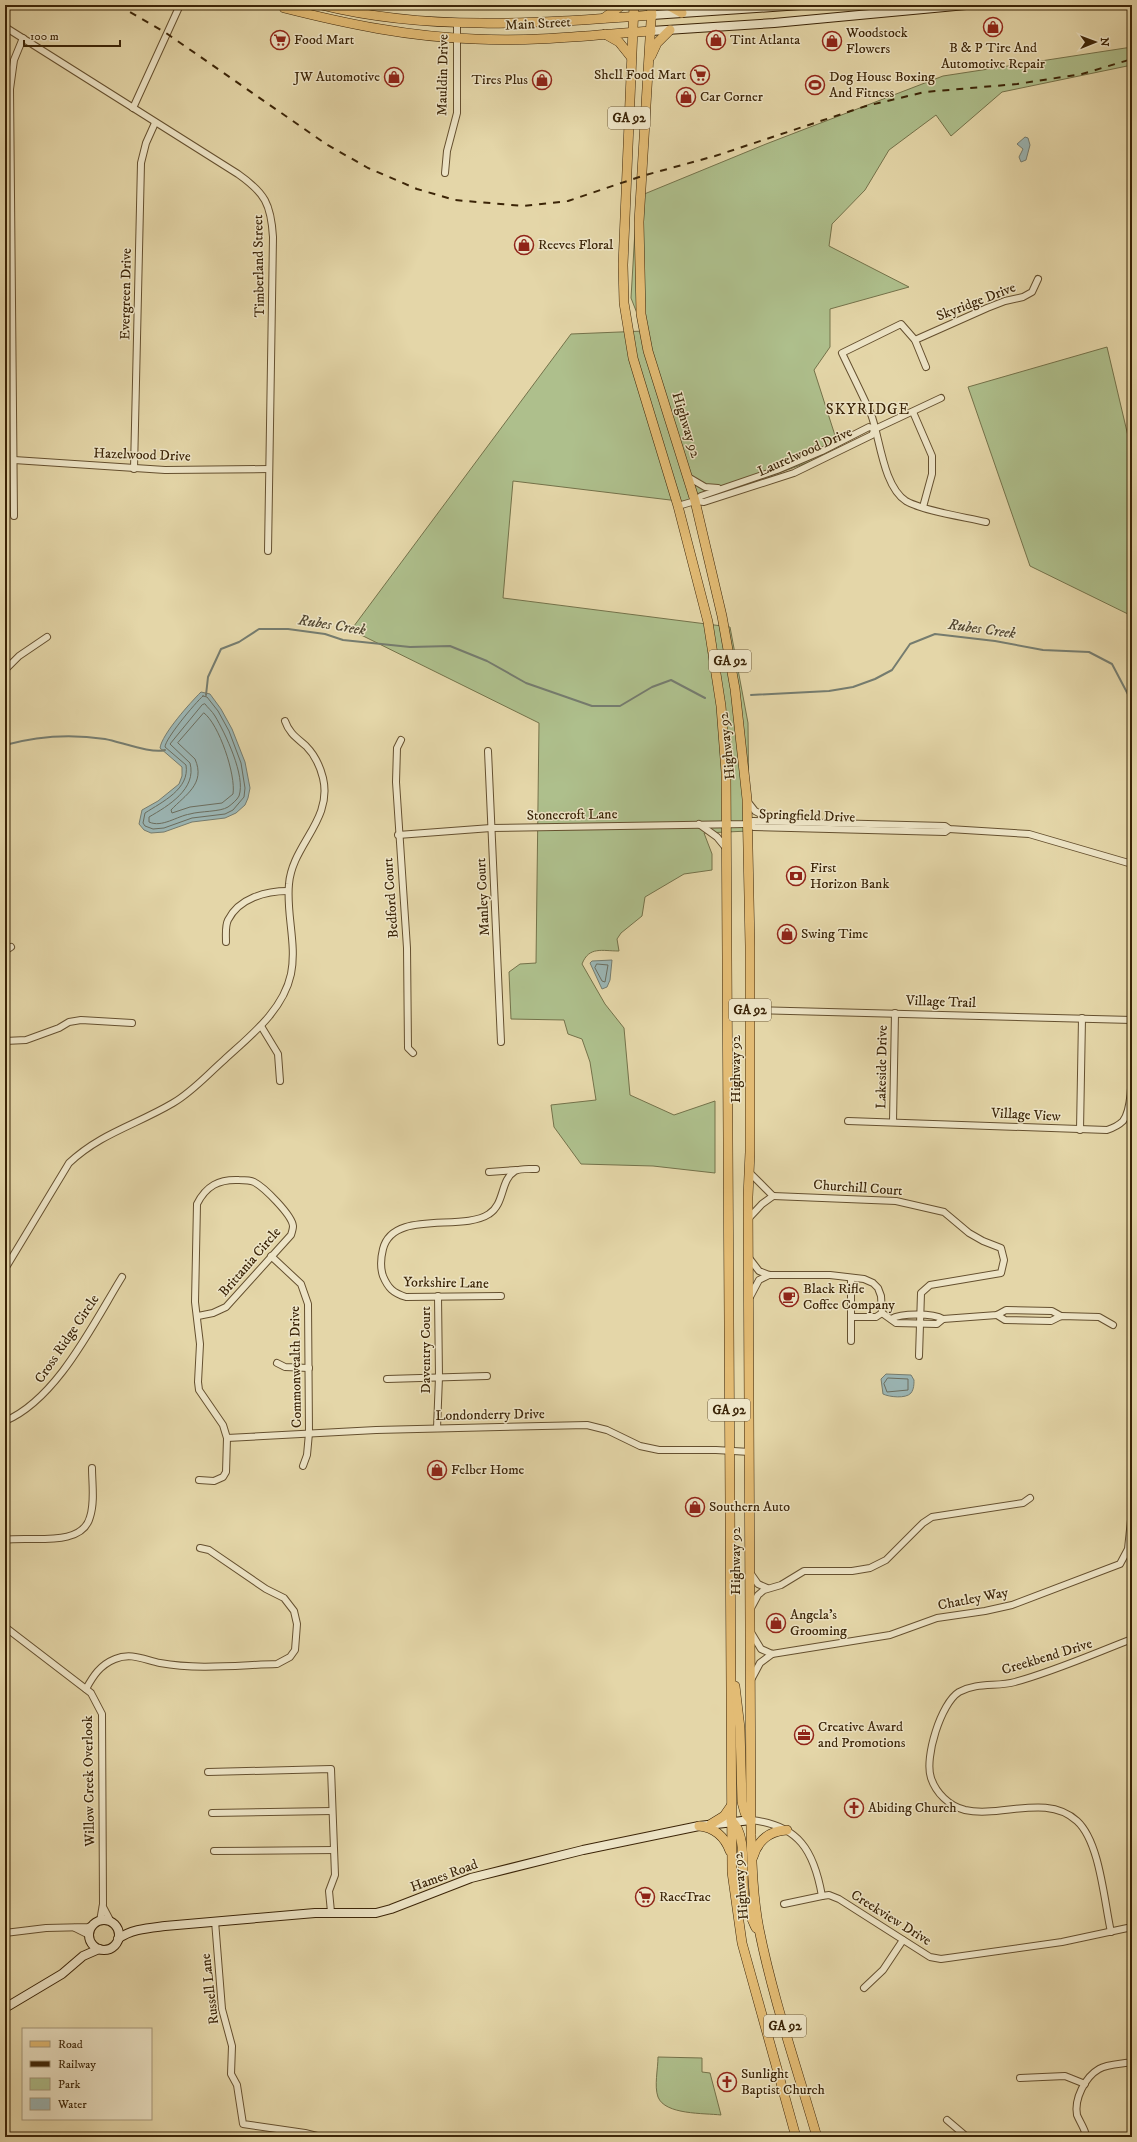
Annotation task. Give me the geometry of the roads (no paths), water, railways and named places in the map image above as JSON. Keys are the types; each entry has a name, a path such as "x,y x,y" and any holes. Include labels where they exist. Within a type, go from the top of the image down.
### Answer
{"main road":[{"name":"Main Street","path":"283,5 284,8 358,26 456,39 513,39 651,31"},
{"name":"Main Street","path":"321,5 393,18 457,24 518,24 652,15"},
{"path":"602,19 622,5"},
{"name":"Highway 92","path":"634,5 624,239 624,303 633,358 678,506 705,605 715,666 726,772 731,1853 734,1897 742,1943 796,2137"},
{"name":"Highway 92","path":"652,5 638,238 641,314 645,336 695,501 722,616 734,682 746,799 750,1010 748,1301 752,1864 761,1936 817,2137"},
{"path":"668,5 682,13"},
{"path":"649,61 657,43 670,30"},
{"path":"605,34 618,42 631,58"},
{"path":"624,239 638,238"},
{"path":"731,1671 739,1708 742,1802 745,1813 751,1820"},
{"path":"711,1824 724,1816 731,1806"},
{"path":"731,1821 738,1829 741,1838 746,1901 761,1936"},
{"path":"699,1826 718,1832 727,1844 731,1853"},
{"path":"752,1864 757,1848 765,1837 776,1832 787,1830"}],"street":[{"path":"133,108 180,5"},
{"name":"Main Street","path":"652,15 801,5"},
{"name":"Main Street","path":"651,31 794,21 966,5"},
{"name":"Mauldin Drive","path":"445,173 447,152 457,113 457,24"},
{"name":"Timberland Street","path":"5,27 248,181 265,197 269,207 273,244 268,551"},
{"path":"14,516 14,460 8,274 11,74 18,47 23,38"},
{"name":"Evergreen Drive","path":"134,468 141,163 146,143 155,123"},
{"name":"Skyridge Drive","path":"915,340 986,308 1005,301 1023,297 1032,292 1038,278"},
{"path":"926,367 915,340 901,324 842,354 871,416 891,482 906,501 923,507 986,522"},
{"name":"Laurelwood Drive","path":"678,506 695,501 704,502 794,473 872,435 875,429 941,398"},
{"path":"913,412 932,456 932,474 923,507"},
{"name":"Laurelwood Drive","path":"695,501 701,496 777,470 822,451 869,427 875,429"},
{"name":"Hazelwood Drive","path":"14,460 134,468 269,469"},
{"name":"Laurelwood Drive","path":"687,476 705,487 722,488"},
{"path":"5,670 19,656 47,637"},
{"path":"5,1269 59,1176 73,1159 104,1136 173,1103 196,1086 261,1026 280,1002 287,988 291,973 293,953 288,891 290,874 295,860 319,820 324,804 323,778 314,756 294,736 285,722"},
{"name":"Bedford Court","path":"401,740 397,748 396,782 398,835 406,945 408,1048 413,1053"},
{"name":"Manley Court","path":"488,752 501,1042"},
{"path":"746,799 755,811 775,821"},
{"name":"Springfield Drive","path":"747,824 754,821 775,821 945,826 949,829 1029,834 1132,864"},
{"path":"699,824 717,837 724,845 727,852"},
{"name":"Stonecroft Lane","path":"398,835 491,828 747,824"},
{"name":"Springfield Drive","path":"747,824 754,827 944,832 949,829"},
{"path":"226,942 228,920 241,905 264,893 288,891"},
{"path":"5,952 11,947"},
{"name":"Village Trail","path":"750,1010 842,1014 895,1013 1132,1020"},
{"name":"Lakeside Drive","path":"893,1122 895,1013"},
{"path":"1080,1130 1082,1018"},
{"path":"5,1041 26,1040 59,1028 68,1022 81,1020 132,1023"},
{"path":"261,1026 278,1054 280,1081"},
{"name":"Village View","path":"848,1121 1028,1126 1080,1130 1107,1130 1116,1127 1127,1114 1130,1097 1132,1045"},
{"path":"489,1172 536,1169"},
{"name":"Yorkshire Lane","path":"501,1296 406,1297 396,1294 387,1285 381,1271 381,1256 384,1245 390,1236 400,1228 410,1225 458,1222 489,1215 497,1207 508,1177 516,1170"},
{"path":"748,1219 762,1204 773,1196 749,1172"},
{"name":"Brittania Circle","path":"198,1316 213,1313 226,1307 291,1235 293,1226 291,1221 272,1198 253,1181 234,1180 210,1185 202,1194 198,1204 196,1302 200,1344 199,1390 224,1425 227,1438 226,1472 223,1477 214,1481 199,1480"},
{"name":"Churchill Court","path":"773,1196 896,1201 944,1212 969,1233 983,1241 1001,1248 1004,1260 1001,1273 930,1285 921,1293 920,1315"},
{"name":"Commonwealth Drive","path":"271,1256 294,1275 305,1292 308,1304 309,1433 307,1455 303,1466"},
{"path":"749,1257 759,1272 769,1275 830,1275 864,1280 873,1283 878,1288 882,1313 896,1323 937,1324 943,1319"},
{"path":"748,1301 759,1280 769,1275"},
{"name":"Cross Ridge Circle","path":"5,1421 34,1403 51,1388 122,1277"},
{"path":"851,1279 851,1342"},
{"name":"Daventry Court","path":"437,1428 439,1377 438,1296"},
{"path":"891,1319 898,1315 938,1316 943,1319 997,1315 1006,1310 1052,1311 1061,1316 1099,1317 1112,1325"},
{"path":"851,1317 876,1317 882,1313"},
{"path":"919,1356 920,1315"},
{"path":"997,1315 1005,1320 1044,1321 1051,1321 1061,1316"},
{"path":"277,1363 286,1367 309,1368"},
{"path":"387,1379 487,1376"},
{"name":"Londonderry Drive","path":"227,1438 437,1428 587,1426 606,1430 640,1446 654,1449 750,1452"},
{"path":"5,1540 62,1538 79,1533 85,1528 90,1518 92,1468"},
{"path":"750,1609 758,1595 767,1588 781,1585 804,1571 840,1572 870,1568 886,1560 923,1523 932,1517 1023,1504 1030,1498"},
{"name":"Chatley Way","path":"772,1654 890,1635 937,1618 985,1612 1012,1605 1112,1568 1120,1564 1128,1549 1132,1510"},
{"path":"86,1689 97,1670 115,1659 125,1657 137,1656 161,1663 194,1666 277,1664 290,1657 295,1650 298,1624 294,1611 284,1598 266,1589 210,1550 200,1548"},
{"path":"750,1572 758,1584 767,1588"},
{"name":"Willow Creek Overlook","path":"5,1627 86,1689 98,1704 102,1714 103,1907 96,1923"},
{"path":"750,1630 758,1647 772,1654"},
{"name":"Creekbend Drive","path":"1111,1932 1096,1854 1088,1835 1077,1821 1064,1812 1047,1808 965,1810 947,1800 934,1786 930,1774 930,1753 947,1704 958,1693 978,1686 1020,1681 1071,1664 1132,1639"},
{"path":"750,1681 760,1663 772,1654"},
{"path":"208,1772 331,1768 335,1875 330,1891 331,1912"},
{"path":"212,1813 332,1811"},
{"path":"751,1820 770,1824 787,1830 800,1840 811,1855 822,1896 784,1904"},
{"name":"Hames Road","path":"118,1939 123,1935 142,1929 215,1921 331,1912 376,1913 391,1909 471,1878 619,1842 711,1824 751,1820"},
{"path":"214,1851 334,1850"},
{"name":"Creekview Drive","path":"822,1896 829,1895 839,1899 930,1956 941,1959 1028,1947 1132,1927"},
{"name":"Willow Creek Overlook","path":"103,1907 114,1925"},
{"name":"Russell Lane","path":"215,1921 222,2009 232,2046 231,2074 237,2085 243,2124 305,2133 321,2137"},
{"path":"83,1956 96,1923"},
{"path":"5,1933 40,1928 75,1928 96,1923 114,1925 118,1939 112,1947 103,1950 98,1949 83,1956 62,1974 5,2008"},
{"name":"Hames Road","path":"114,1925 142,1929"},
{"path":"75,1928 89,1938 98,1949"},
{"path":"864,1988 883,1970 903,1940"},
{"path":"1085,2132 1077,2115 1076,2102 1085,2084 1099,2068 1132,2062"},
{"path":"1020,2078 1065,2076 1085,2084"},
{"path":"947,2120 967,2137"}],"water":[{"path":"1025,137 1028,138 1030,145 1026,160 1021,162 1019,157 1023,149 1017,144"},
{"path":"201,692 210,694 221,709 232,729 245,762 250,788 248,798 245,805 236,813 225,818 192,822 164,832 151,833 144,830 139,824 142,810 158,801 179,784 182,776 182,767 160,748 162,742 177,719"},
{"path":"612,960 610,980 607,987 602,989 590,963 592,961"},
{"path":"886,1374 911,1375 914,1380 911,1393 902,1397 893,1397 883,1394 881,1379"}],"waterway":[{"name":"Rubes Creek","path":"206,695 208,677 221,649 239,642 259,629 288,629 325,634 343,640 410,647 450,646 487,661 526,683 592,706 620,706 652,687 671,680 705,698"},
{"name":"Rubes Creek","path":"751,695 829,691 853,687 875,679 892,670 910,644 935,634 995,641 1043,650 1089,652 1112,664 1132,702"},
{"name":"Rubes Creek","path":"5,745 42,738 68,736 93,737 152,750 165,750"}],"railway":[{"path":"118,5 166,33 326,144 368,168 417,189 455,200 523,206 568,201 642,176 715,156 866,106 925,92 1017,84 1082,74 1132,59"}],"place":[{"name":"B & P Tire And Automotive Repair","path":"993,27"},
{"name":"Food Mart","path":"280,40"},
{"name":"Tint Atlanta","path":"716,40"},
{"name":"Woodstock Flowers","path":"832,41"},
{"name":"Shell Food Mart","path":"700,75"},
{"name":"JW Automotive","path":"394,77"},
{"name":"Tires Plus","path":"542,80"},
{"name":"Dog House Boxing And Fitness","path":"815,85"},
{"name":"Car Corner","path":"686,97"},
{"name":"Reeves Floral","path":"524,245"},
{"name":"First Horizon Bank","path":"796,876"},
{"name":"Swing Time","path":"787,934"},
{"name":"Black Rifle Coffee Company","path":"789,1297"},
{"name":"Felber Home","path":"437,1470"},
{"name":"Southern Auto","path":"695,1507"},
{"name":"Angela's Grooming","path":"776,1623"},
{"name":"Creative Award and Promotions","path":"804,1735"},
{"name":"Abiding Church","path":"854,1808"},
{"name":"RaceTrac","path":"645,1897"},
{"name":"Sunlight Baptist Church","path":"727,2082"}],"district":[{"name":"SKYRIDGE","path":"868,409"}]}
